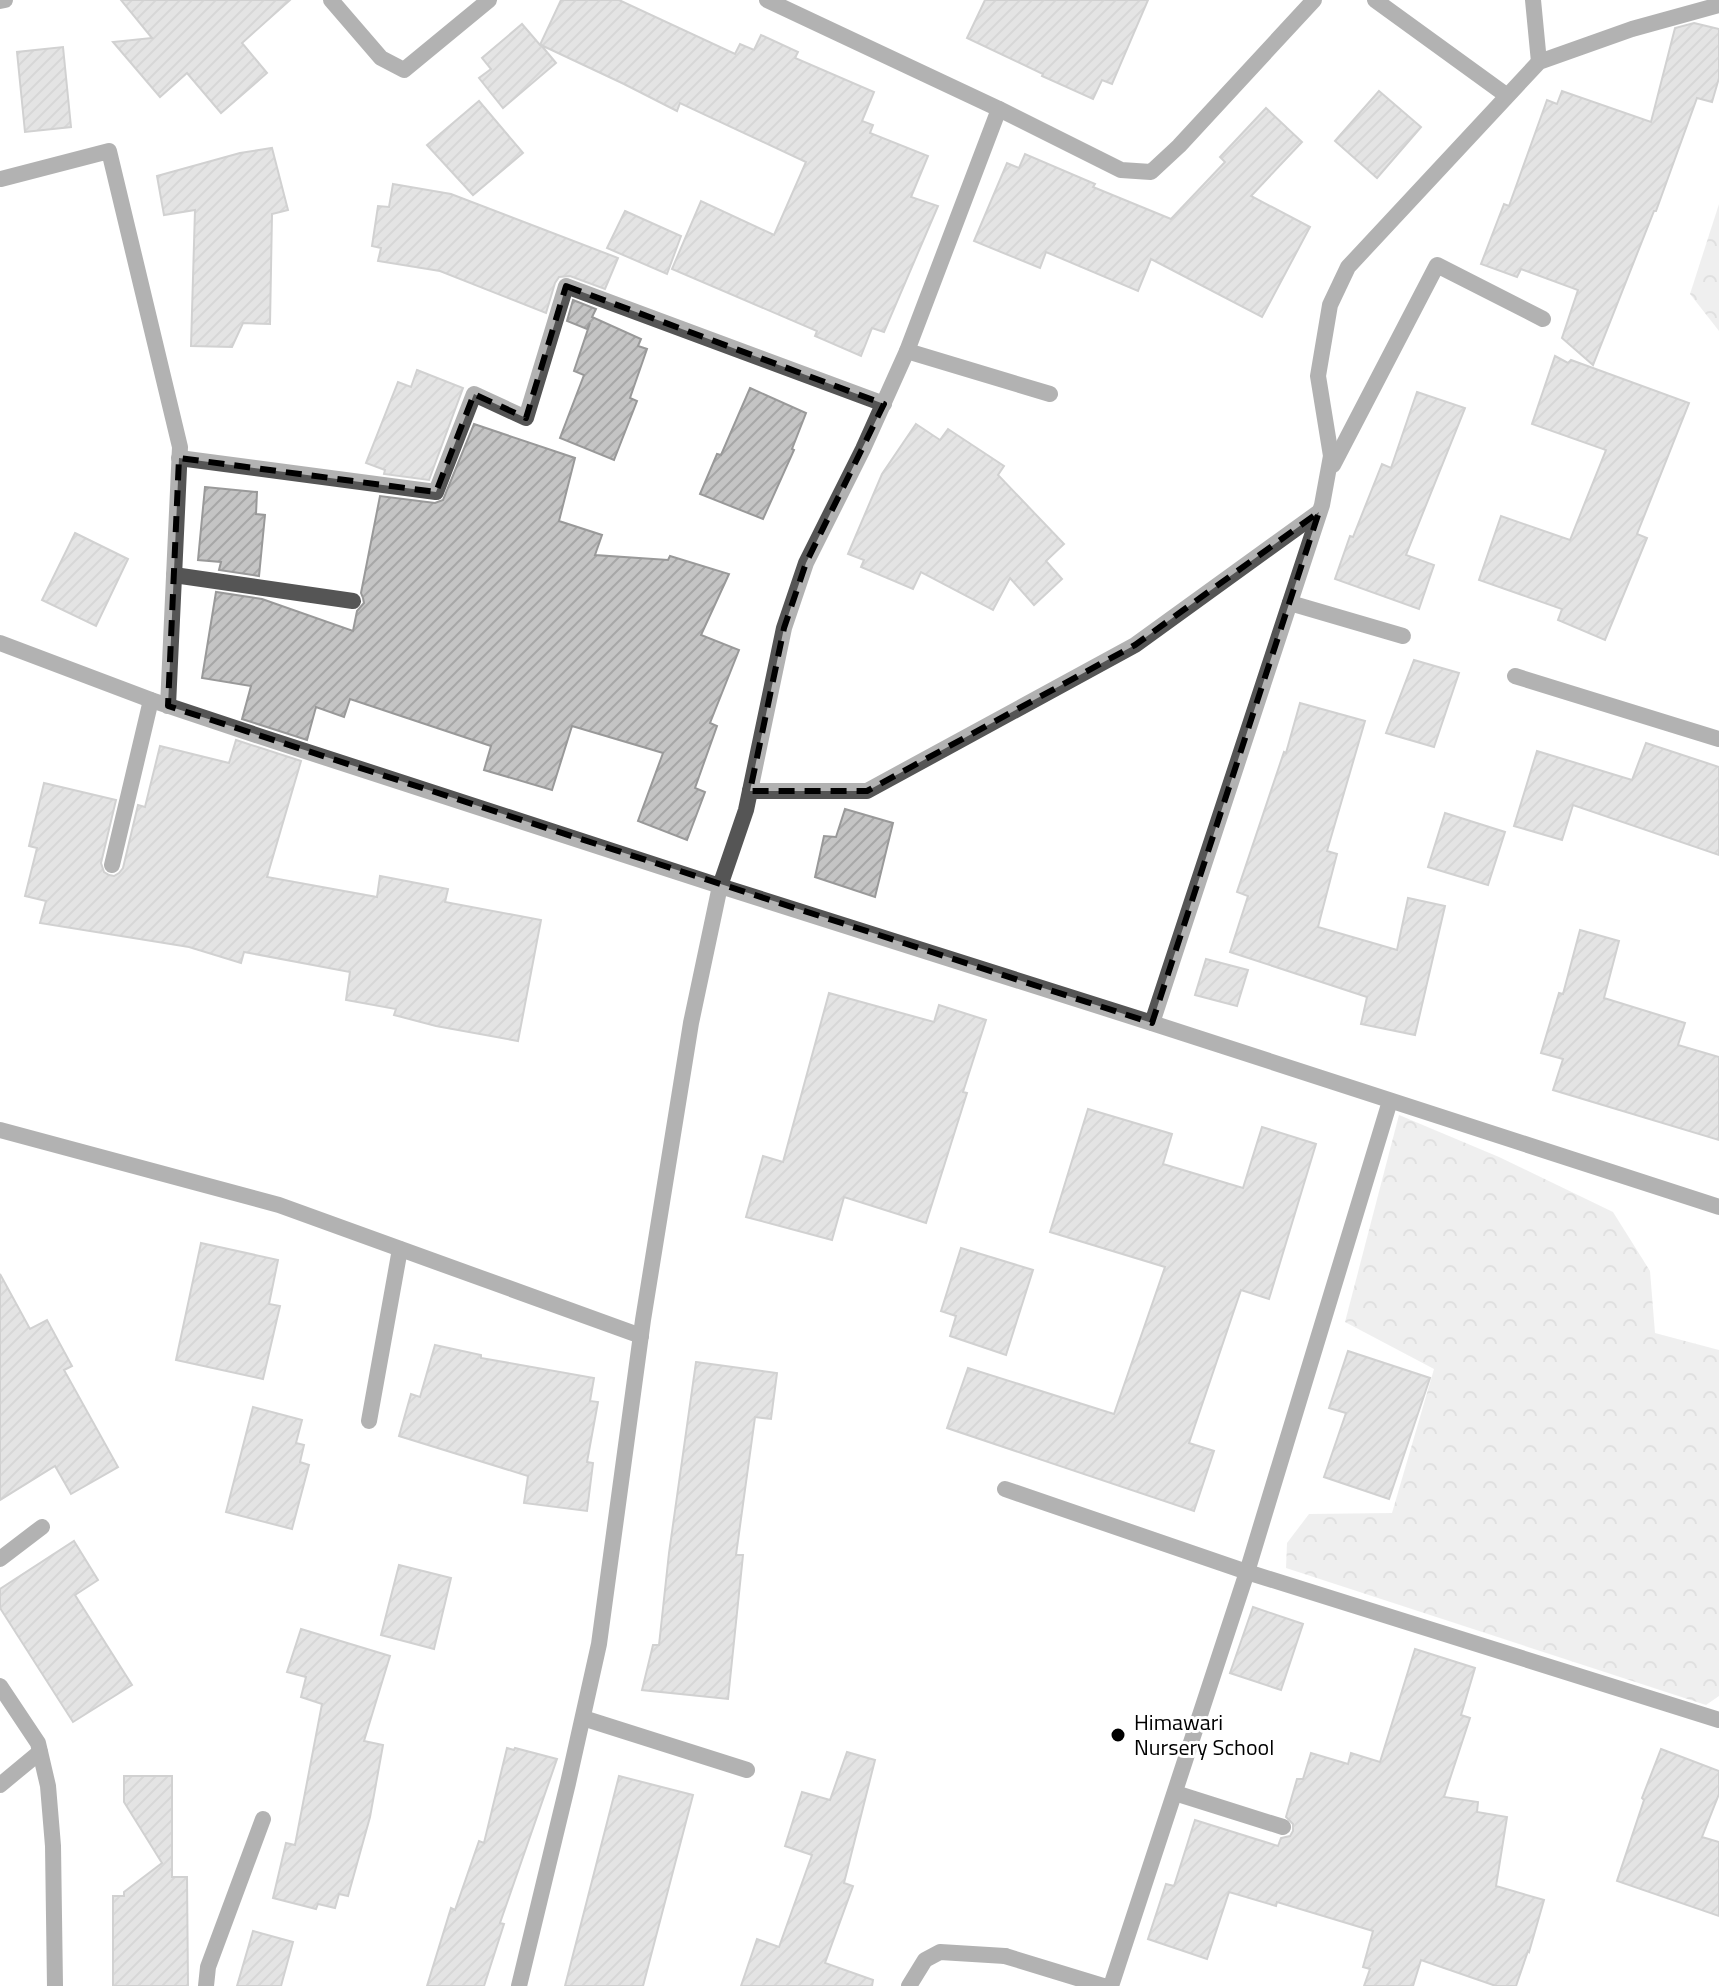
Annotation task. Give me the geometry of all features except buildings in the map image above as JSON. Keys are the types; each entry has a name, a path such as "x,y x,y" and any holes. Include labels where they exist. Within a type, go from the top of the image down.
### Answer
{"street":[{"path":"331,0 381,58 404,70 489,0"},
{"path":"767,0 1121,170 1151,172 1179,146 1314,0"},
{"path":"1375,0 1506,95"},
{"path":"1533,0 1539,62"},
{"path":"1152,1023 1319,512 1331,456 1318,376 1330,305 1348,267 1539,62 1632,29 1719,5"},
{"path":"519,1986 599,1644 641,1336 691,1023 720,886 746,810 784,628 806,563 863,449 907,351 999,109"},
{"path":"1,179 109,151 180,447 168,706"},
{"path":"1328,473 1437,265 1543,319"},
{"path":"179,458 436,492 474,394 526,418 566,286 884,404"},
{"path":"907,351 1050,394"},
{"path":"750,791 867,791 1135,645 1319,512"},
{"path":"174,575 353,601"},
{"path":"1290,603 1403,636"},
{"path":"0,643 168,706 1719,1207"},
{"path":"1515,676 1719,739"},
{"path":"112,865 151,700"},
{"path":"1111,1986 1247,1572 1390,1101"},
{"path":"0,1130 279,1205 641,1336"},
{"path":"369,1421 400,1249"},
{"path":"1005,1489 1247,1572 1719,1720"},
{"path":"0,1559 42,1527"},
{"path":"0,1686 38,1743 48,1786 53,1846 55,1986"},
{"path":"583,1718 747,1770"},
{"path":"0,1785 40,1752"},
{"path":"1175,1793 1283,1827"},
{"path":"206,1986 208,1967 263,1819"},
{"path":"909,1986 925,1960 940,1952 1005,1956 1103,1986"}],"highlighted area":[{"path":"566,286 884,404 806,563 784,628 750,791 867,791 1135,645 1319,512 1152,1023 168,706 179,458 436,492 474,394 526,418"}],"green space":[{"path":"1719,204 1719,331 1690,294"},
{"path":"1399,1115 1499,1157 1613,1212 1650,1271 1655,1333 1719,1350 1719,1696 1706,1705 1286,1568 1287,1543 1309,1514 1392,1513 1434,1369 1345,1322"}],"place":[{"name":"Himawari Nursery School","path":"1118,1735"}]}
